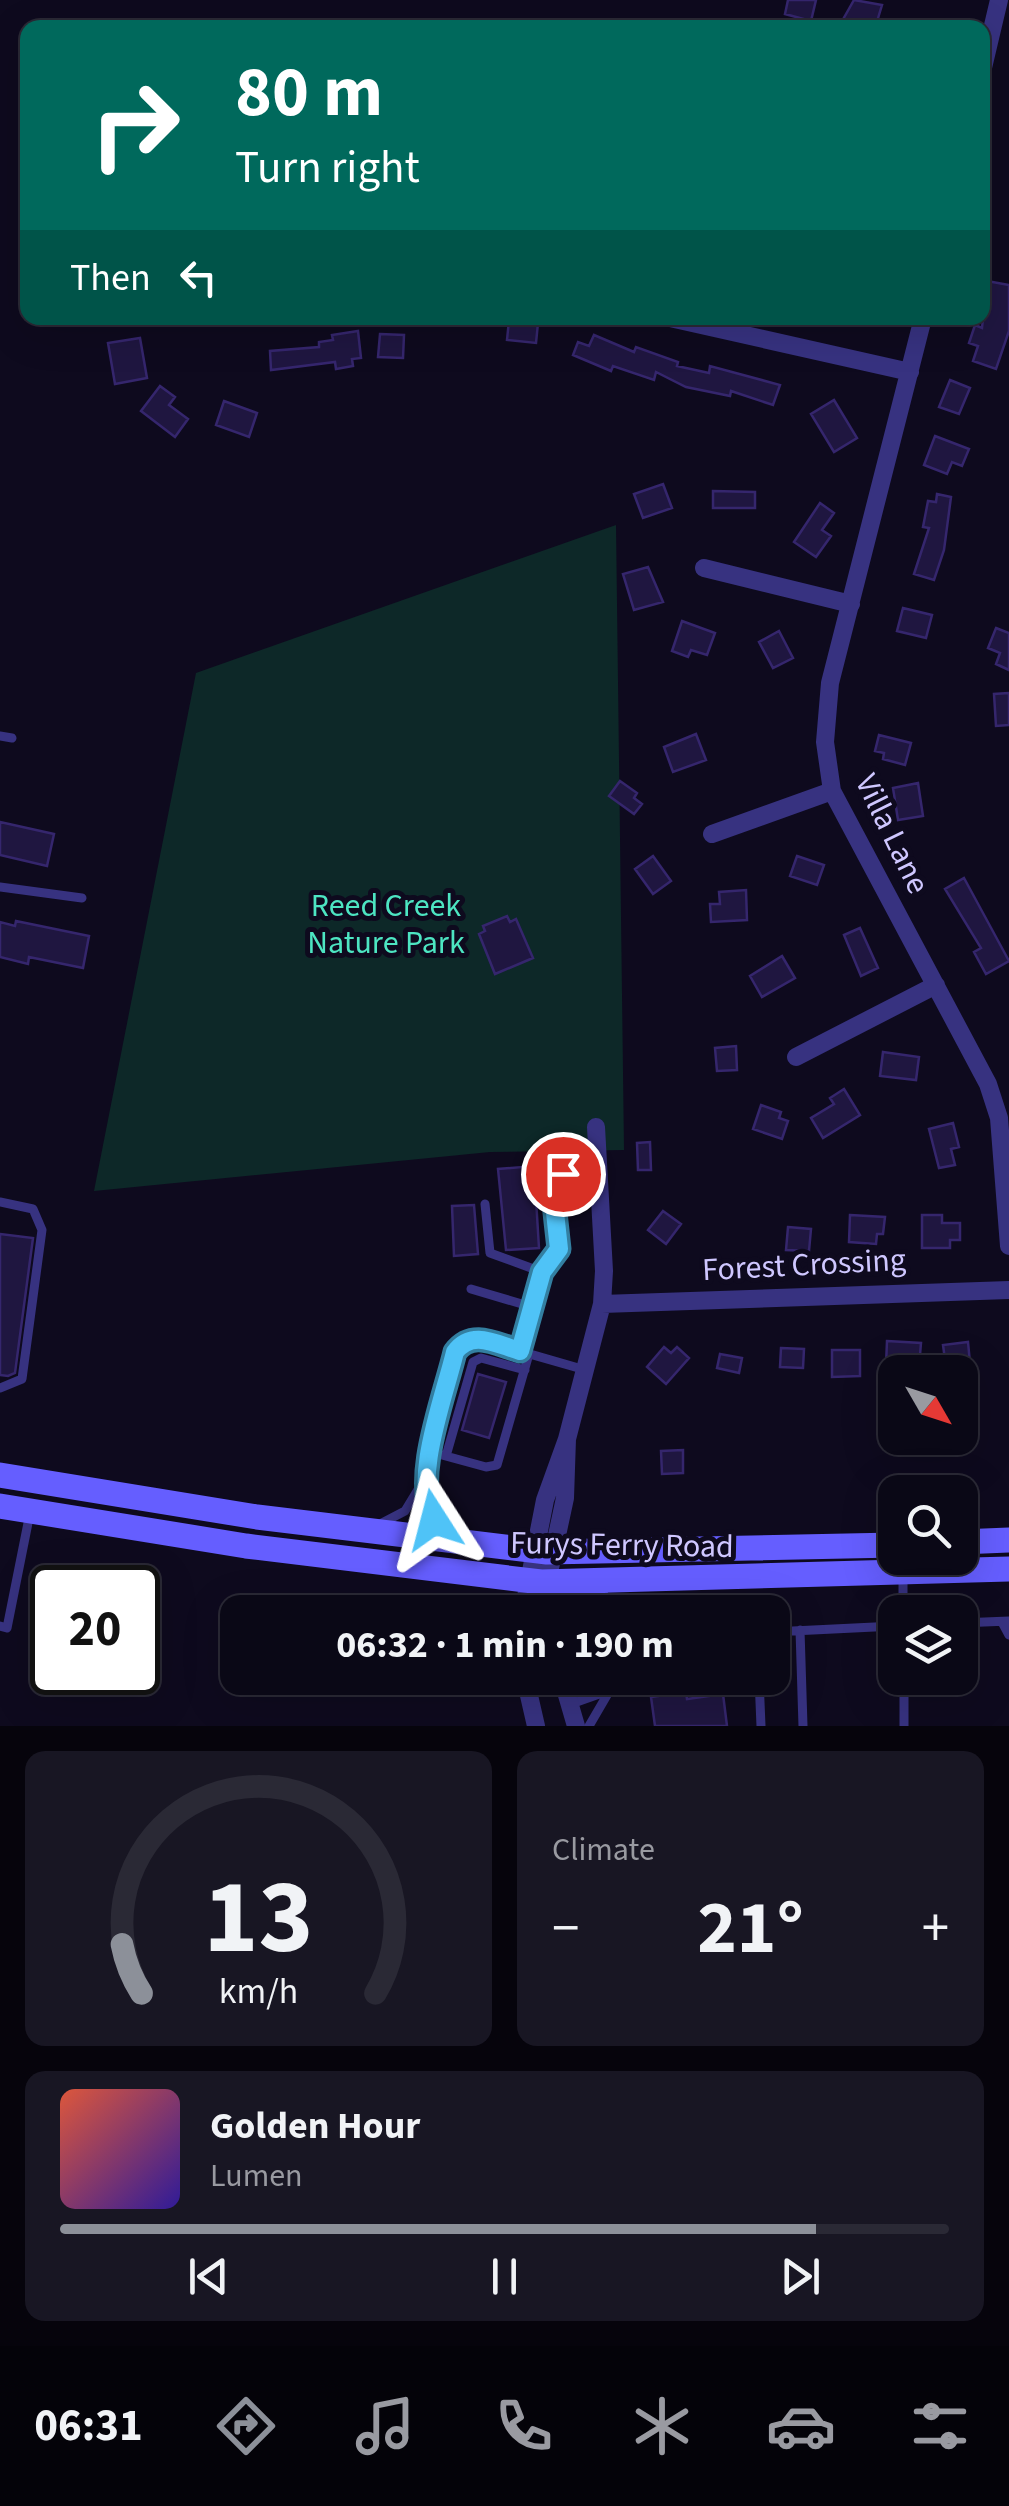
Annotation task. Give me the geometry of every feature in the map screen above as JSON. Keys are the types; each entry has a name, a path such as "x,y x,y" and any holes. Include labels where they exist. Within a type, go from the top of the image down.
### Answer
{"main road":[{"name":"Furys Ferry Road","path":"0,1475 364,1530 544,1552 878,1545"},
{"path":"30,1510 35,1481"},
{"name":"Furys Ferry Road","path":"0,1506 246,1546 537,1581 878,1575"},
{"path":"978,1541 1009,1540"},
{"name":"Furys Ferry Road","path":"978,1570 1009,1569"},
{"path":"580,1595 603,1582"}],"street":[{"path":"990,38 999,0"},
{"path":"701,325 910,372"},
{"name":"Villa Lane","path":"922,325 830,683 825,742 832,792 988,1084 999,1118 1009,1246"},
{"path":"704,568 851,604"},
{"path":"712,834 832,792"},
{"path":"796,1057 936,984"},
{"path":"530,1595 565,1498 566,1439 602,1304 596,1126"},
{"name":"Forest Crossing","path":"602,1304 1009,1290"},
{"path":"537,1581 543,1595"},
{"path":"529,1695 536,1726"},
{"path":"566,1695 576,1726"}],"lane":[{"path":"0,736 12,738"},
{"path":"0,887 82,898"},
{"path":"432,1452 486,1467 496,1465 525,1370 532,1307 542,1272 559,1249 552,1185 556,1177 599,1170"},
{"path":"0,1202 34,1208 42,1230 22,1379 0,1388"},
{"path":"484,1204 490,1252 542,1272"},
{"path":"471,1289 532,1307"},
{"path":"474,1544 446,1531 425,1503 426,1478 455,1352 464,1341 474,1338 582,1369"},
{"path":"446,1456 473,1362 481,1358 525,1370"},
{"path":"364,1530 405,1511 426,1478"},
{"path":"0,1626 8,1628 30,1510"},
{"path":"978,1623 1006,1621 1009,1635"},
{"path":"790,1631 878,1627"},
{"path":"800,1630 803,1726"},
{"path":"568,1705 596,1695"},
{"path":"589,1726 604,1695"},
{"path":"760,1695 762,1726"},
{"path":"904,1695 904,1726"}],"green space":[{"name":"Reed Creek Nature Park","path":"616,525 624,1150 490,1152 94,1191 196,673"}],"building":[{"path":"788,0 816,0 811,20 785,14"},
{"path":"854,0 882,5 877,20 843,20"},
{"path":"990,282 1009,285 1009,331 996,369 973,361 978,346 969,343 975,325 990,325"},
{"path":"508,325 538,325 536,343 507,340"},
{"path":"358,331 361,358 352,359 353,366 336,369 335,362 271,370 270,351 319,347 319,342 333,340 332,335"},
{"path":"380,334 404,335 403,358 378,357"},
{"path":"594,335 634,352 636,347 678,362 677,366 709,373 710,366 780,385 773,405 731,391 730,396 686,387 656,372 654,380 613,366 611,371 573,355 578,342 589,346"},
{"path":"140,338 147,378 115,384 108,343"},
{"path":"950,380 970,388 959,414 939,407"},
{"path":"160,386 175,397 169,405 188,419 175,437 141,411"},
{"path":"834,400 857,438 834,452 811,414"},
{"path":"224,401 257,413 249,437 216,425"},
{"path":"935,436 969,449 962,466 952,462 947,474 924,465"},
{"path":"663,484 672,508 643,518 634,494"},
{"path":"713,491 755,492 755,508 713,508"},
{"path":"937,494 951,497 944,550 934,580 914,574 929,528 923,527 928,501 936,502"},
{"path":"820,503 834,513 822,530 831,536 816,557 794,542"},
{"path":"648,567 663,602 634,610 623,574"},
{"path":"903,608 932,615 926,638 897,631"},
{"path":"682,621 715,633 707,655 691,650 688,657 672,651"},
{"path":"996,628 1009,633 1009,670 996,664 1000,653 988,648"},
{"path":"779,631 793,658 773,668 759,642"},
{"path":"1009,693 1009,725 996,726 994,694"},
{"path":"696,734 706,760 673,772 664,747"},
{"path":"879,735 911,743 905,765 883,759 884,753 875,751"},
{"path":"620,781 637,793 634,798 642,804 634,814 609,796"},
{"path":"918,783 923,816 898,820 893,788"},
{"path":"0,822 54,834 47,866 0,855"},
{"path":"653,856 671,881 653,894 635,869"},
{"path":"797,856 824,865 817,885 790,876"},
{"path":"964,878 1009,961 986,974 974,952 981,948 945,889"},
{"path":"746,890 747,920 711,922 710,904 720,904 719,892"},
{"path":"507,916 510,922 516,919 533,958 495,974 479,934 485,931 483,926"},
{"path":"16,921 89,936 83,968 29,957 28,964 0,957 0,922 15,926"},
{"path":"860,928 878,968 861,976 844,935"},
{"path":"782,956 795,978 762,997 750,976"},
{"path":"736,1046 737,1070 717,1071 715,1048"},
{"path":"883,1052 919,1057 916,1080 880,1076"},
{"path":"844,1089 860,1115 823,1138 811,1118 834,1104 830,1098"},
{"path":"761,1105 781,1112 779,1118 788,1121 782,1139 753,1129"},
{"path":"953,1123 959,1147 951,1149 955,1165 939,1168 929,1129"},
{"path":"650,1142 651,1170 638,1170 637,1143"},
{"path":"534,1166 539,1248 506,1250 498,1169"},
{"path":"474,1205 478,1254 454,1256 452,1206"},
{"path":"663,1211 681,1224 666,1244 648,1230"},
{"path":"850,1215 885,1217 883,1234 877,1234 876,1244 849,1242"},
{"path":"922,1215 942,1215 942,1223 960,1223 960,1240 950,1240 950,1248 922,1248"},
{"path":"788,1227 811,1229 809,1251 786,1250"},
{"path":"0,1234 33,1238 15,1373 8,1376 0,1375"},
{"path":"887,1341 921,1343 920,1355 886,1355"},
{"path":"968,1342 969,1355 944,1355 943,1345"},
{"path":"664,1347 671,1353 677,1347 689,1358 666,1384 647,1367"},
{"path":"781,1348 804,1349 803,1368 780,1367"},
{"path":"832,1350 860,1350 860,1376 832,1377"},
{"path":"720,1354 742,1358 739,1373 717,1368"},
{"path":"478,1374 506,1382 489,1438 462,1430"},
{"path":"683,1450 683,1473 662,1474 661,1451"},
{"path":"723,1695 727,1726 655,1726 651,1697"}],"route":[{"path":"434,1520 425,1503 426,1478 455,1352 464,1341 474,1338 520,1351 542,1272 559,1249 552,1185 563,1174"}]}
